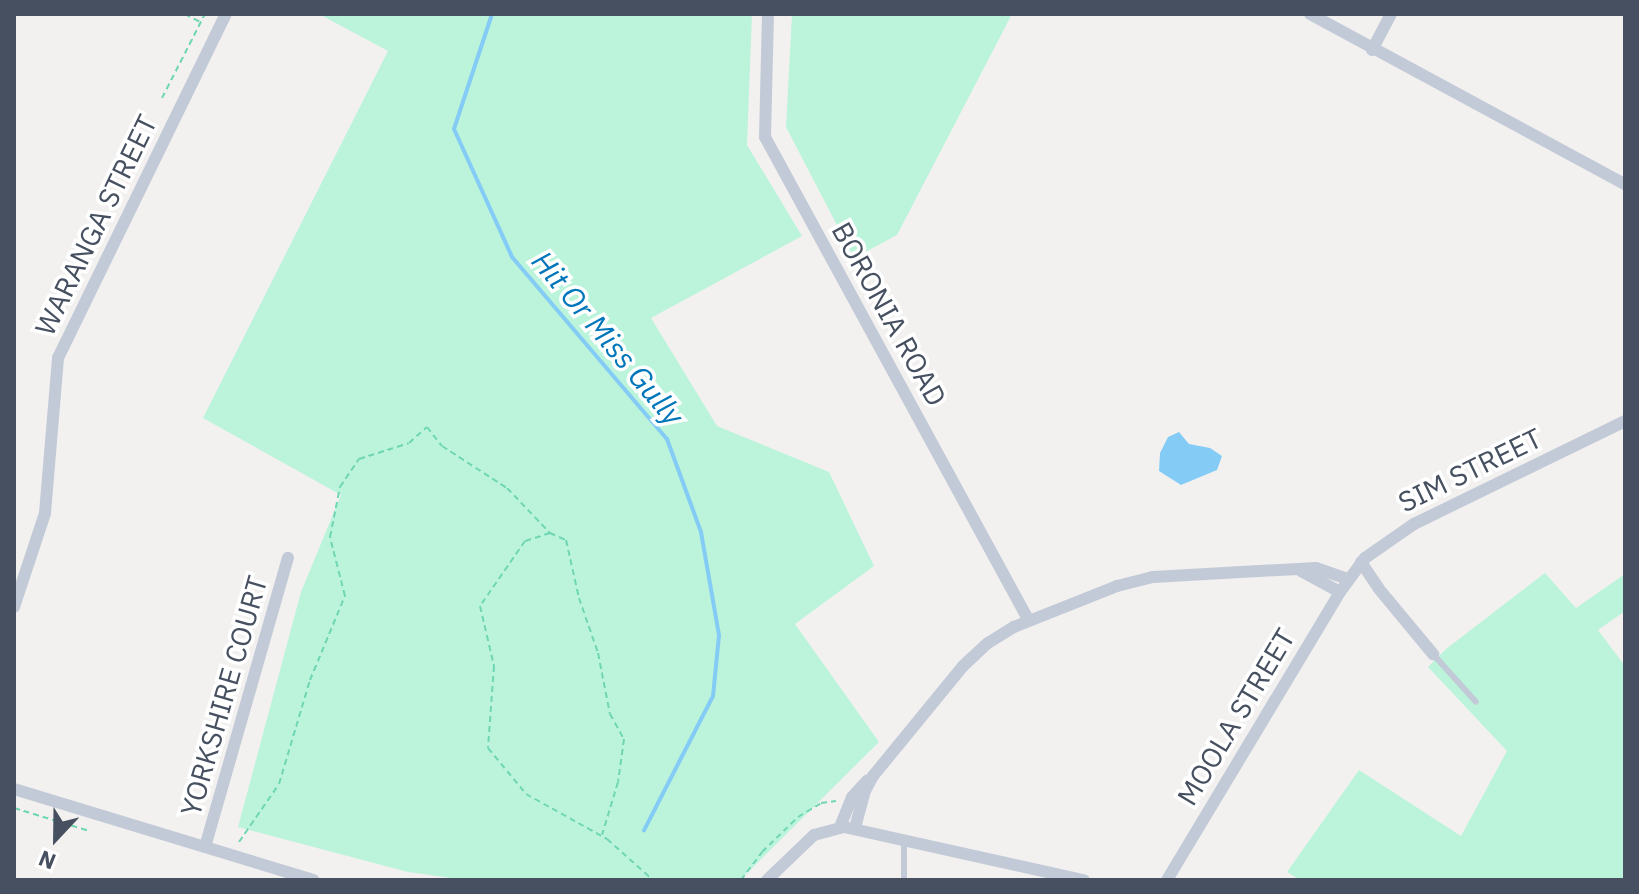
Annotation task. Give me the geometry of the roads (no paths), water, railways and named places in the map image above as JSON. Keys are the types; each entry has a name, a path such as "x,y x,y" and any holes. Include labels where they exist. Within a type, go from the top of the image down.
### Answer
{"street":[{"name":"BORONIA ROAD","path":"768,14 765,137 1029,621"},
{"path":"1310,14 1625,184"},
{"path":"1372,50 1391,14"},
{"name":"WARANGA STREET","path":"14,607 45,513 58,358 96,273 224,15"},
{"name":"SIM STREET","path":"1348,579 1361,562 1414,524 1624,423"},
{"name":"YORKSHIRE COURT","path":"205,847 288,558"},
{"path":"1361,562 1375,585 1433,654"},
{"path":"840,827 850,802 974,656 998,636 1117,586 1153,577 1320,568 1348,579"},
{"path":"1294,571 1310,574 1340,592"},
{"name":"MOOLA STREET","path":"1167,880 1348,579"},
{"path":"855,828 865,791 879,769"},
{"path":"14,789 314,880"},
{"path":"767,880 814,835 840,827 1084,880"}],"lane":[{"path":"1433,654 1476,702"},
{"path":"904,839 904,880"}],"water":[{"path":"1179,432 1189,444 1210,448 1222,456 1217,470 1181,485 1159,471 1160,453 1168,437"}],"waterway":[{"name":"Hit Or Miss Gully","path":"492,14 454,129 512,257 667,439 701,532 719,635 713,696 644,830"}]}
